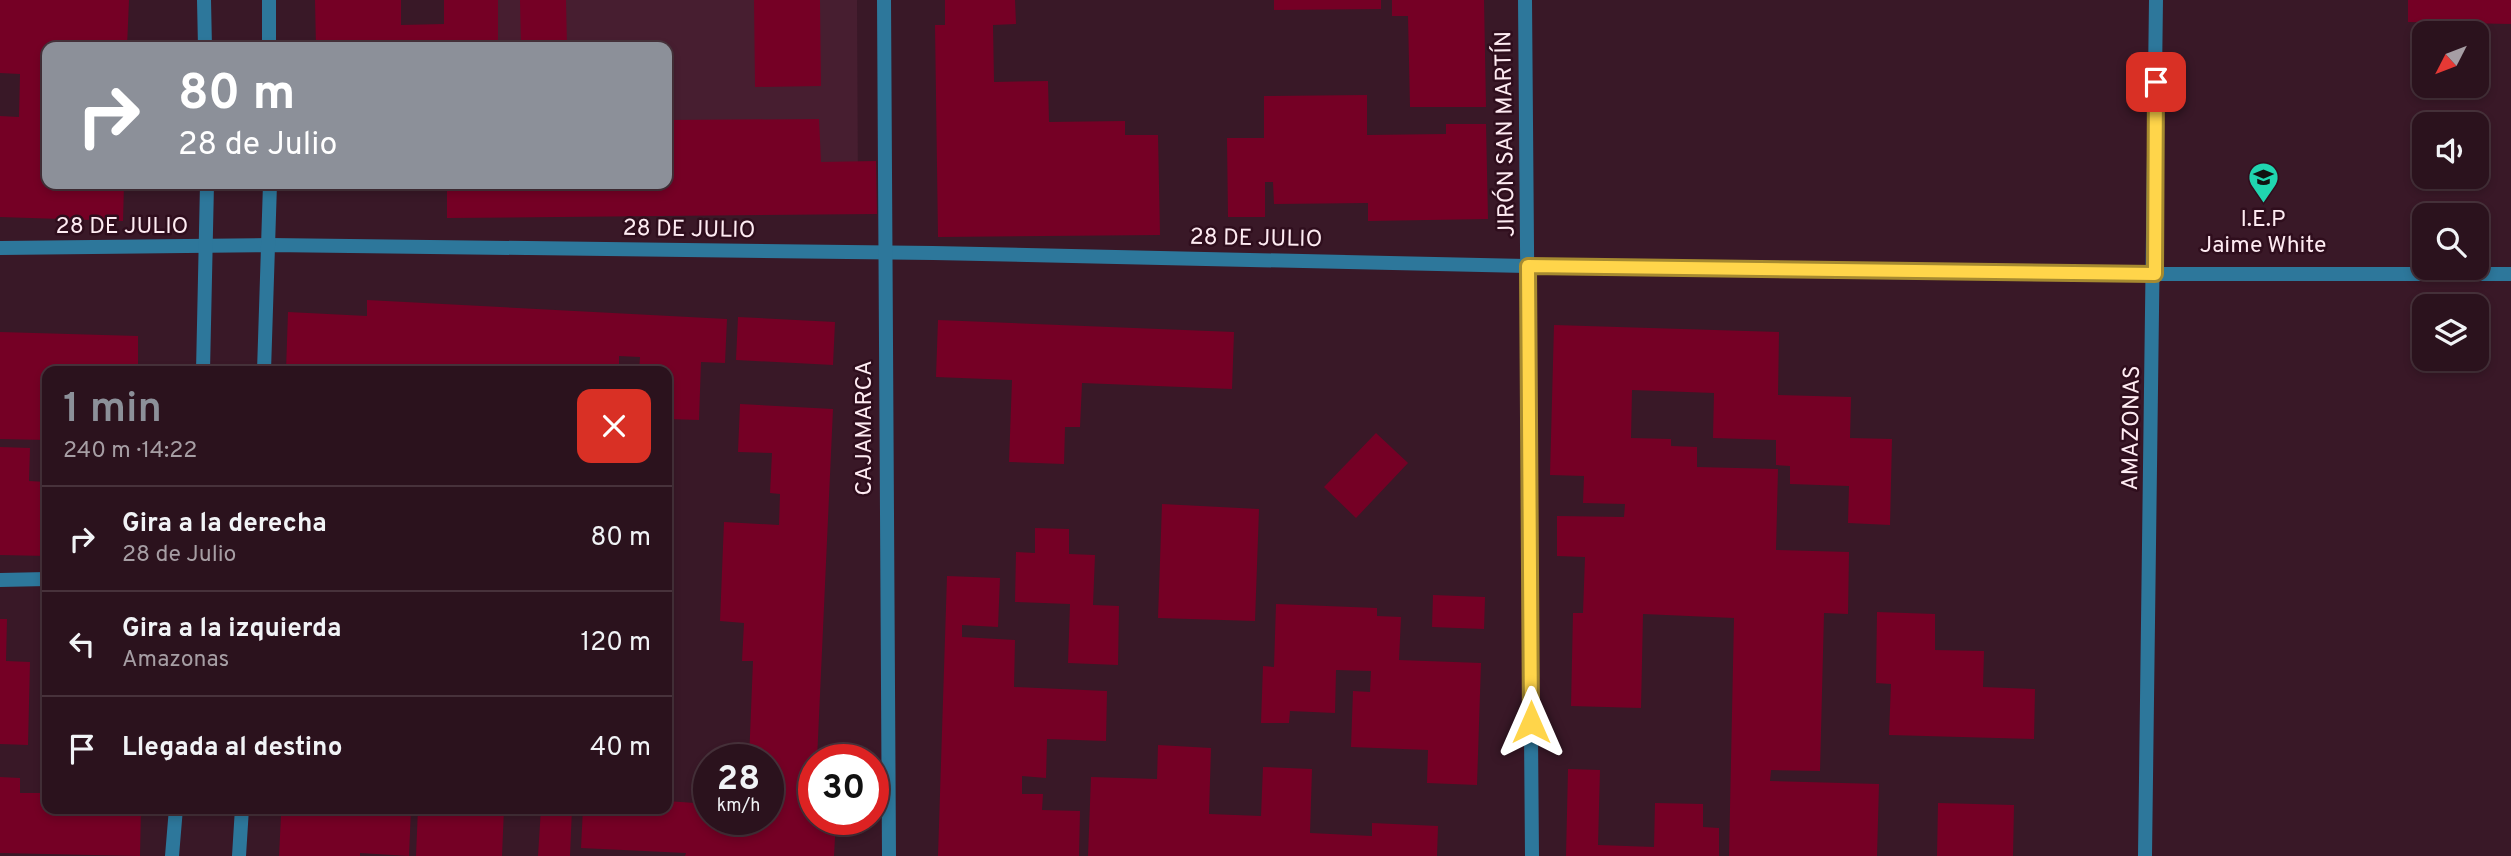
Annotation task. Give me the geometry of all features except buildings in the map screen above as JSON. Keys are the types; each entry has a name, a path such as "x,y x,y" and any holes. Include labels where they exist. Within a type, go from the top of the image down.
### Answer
{"street":[{"path":"204,0 205,42"},
{"path":"269,0 269,42"},
{"name":"CAJAMARCA","path":"884,0 889,856"},
{"name":"JIRÓN SAN MARTÍN","path":"1525,0 1532,856"},
{"name":"AMAZONAS","path":"2145,856 2155,274 2156,0"},
{"path":"204,366 209,248 208,189"},
{"path":"264,366 270,189"},
{"name":"28 DE JULIO","path":"0,248 209,248 270,245 885,253 1528,266 2155,274 2511,274"},
{"path":"0,580 42,579"},
{"path":"172,856 176,814"},
{"path":"239,856 242,814"}],"shaded area":[{"path":"456,0 857,0 858,196 548,189 672,189 672,42 457,42"}],"place":[{"name":"I.E.P Jaime White","path":"2263,204"}],"route":[{"path":"1531,722 1528,266 2155,274 2156,82"}]}
